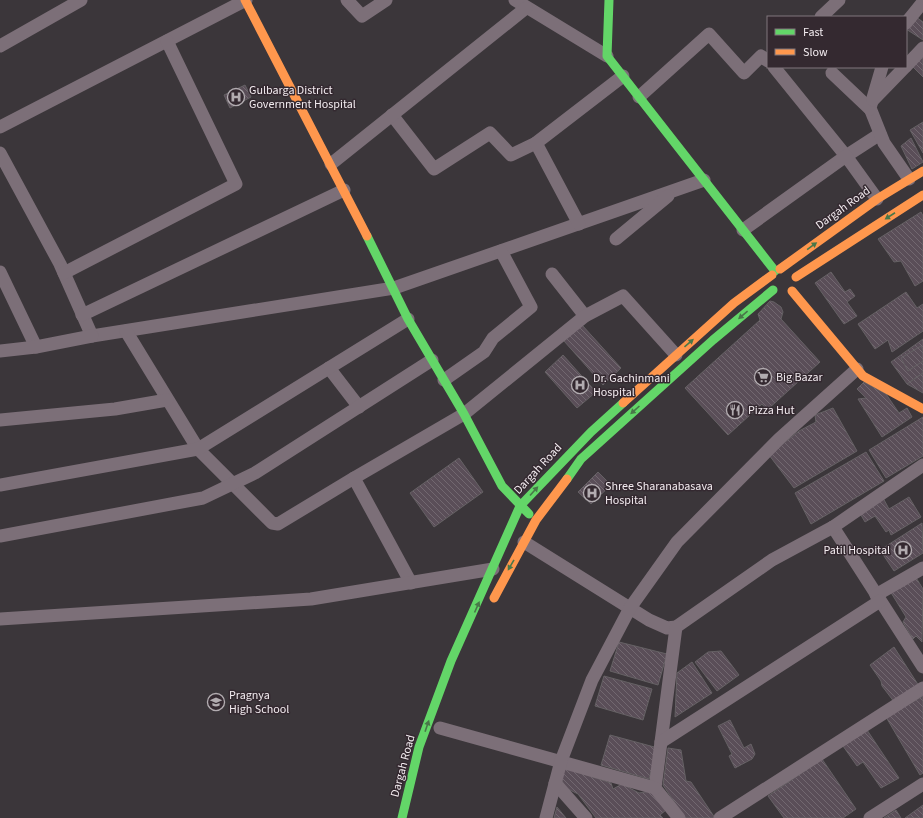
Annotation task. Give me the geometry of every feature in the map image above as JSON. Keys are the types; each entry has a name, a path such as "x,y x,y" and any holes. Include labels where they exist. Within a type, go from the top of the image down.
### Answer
{"main road":[{"path":"246,0 394,288 408,319 464,414 502,486 520,506 536,520"},
{"path":"609,0 607,56 776,272"},
{"name":"Dargah Road","path":"796,277 913,189 923,171"},
{"path":"913,189 923,209"},
{"name":"Dargah Road","path":"402,818 419,748 432,711 451,661 520,506 591,432 734,304 877,199 913,189"},
{"path":"790,270 796,277 796,287 792,292 782,295 773,290 771,285 776,272 790,270"},
{"name":"Dargah Road","path":"490,605 536,520 581,459 713,340 773,290"},
{"path":"792,292 863,376 923,409"}],"street":[{"path":"0,46 81,0"},
{"path":"0,127 246,0"},
{"path":"347,0 362,16 386,0"},
{"path":"515,0 607,56"},
{"path":"822,16 839,0"},
{"path":"907,22 923,2"},
{"path":"330,164 526,8"},
{"path":"639,97 709,34 744,74 761,56 767,60"},
{"path":"64,273 236,184 166,41"},
{"path":"907,65 923,48"},
{"path":"775,68 846,156 877,199"},
{"path":"871,106 882,68"},
{"path":"871,106 904,68"},
{"path":"832,73 871,106 884,143 913,189"},
{"path":"392,115 434,169 490,133 511,155 536,143 623,76"},
{"path":"743,230 846,156 880,134"},
{"path":"536,143 579,224"},
{"path":"0,153 64,273 92,336"},
{"path":"0,351 36,347 92,336 394,288 704,180"},
{"path":"82,315 344,190"},
{"path":"616,239 676,190"},
{"path":"444,380 484,352 493,338 531,307 501,251"},
{"path":"0,272 36,347"},
{"path":"552,274 585,316"},
{"path":"126,331 198,449 274,524 278,524 464,414 585,316 623,296 676,355"},
{"path":"0,485 198,449 408,319"},
{"path":"0,536 203,498 256,473 432,360"},
{"path":"329,368 359,407"},
{"path":"546,818 561,761 592,680 630,608 677,542 778,439 857,369"},
{"path":"0,420 115,409 167,400"},
{"path":"524,542 649,620 667,628 676,627 772,560 833,527 923,465"},
{"path":"354,478 411,583"},
{"path":"833,527 923,667"},
{"path":"661,742 923,568"},
{"path":"0,619 311,599 493,569"},
{"path":"655,788 676,627"},
{"path":"720,818 923,688"},
{"path":"440,728 655,788 679,818"},
{"path":"555,783 586,818"},
{"path":"870,818 923,784"}],"building":[{"path":"916,17 923,22 923,40 907,30"},
{"path":"920,55 923,59 923,77 911,65"},
{"path":"245,85 251,97 230,108 224,95"},
{"path":"923,122 923,153 910,130"},
{"path":"911,138 923,162 912,169 901,146"},
{"path":"921,212 923,216 923,281 915,286 901,261 894,262 878,239"},
{"path":"831,272 845,292 850,289 855,296 847,302 857,316 844,324 815,283"},
{"path":"906,292 917,308 923,304 923,331 892,352 888,340 875,349 858,324"},
{"path":"770,301 781,307 783,312 781,319 820,362 767,410 762,404 728,435 685,388 760,320 758,314"},
{"path":"582,325 621,368 603,385 564,341"},
{"path":"923,339 923,373 907,384 891,362"},
{"path":"921,346 923,350 923,361 908,371 901,358"},
{"path":"563,355 596,392 577,408 545,372"},
{"path":"923,373 923,393 907,384"},
{"path":"864,382 886,394 899,413 907,408 912,417 882,437 858,399 866,398 857,389"},
{"path":"833,408 857,451 794,488 769,455 799,431 816,422 815,415"},
{"path":"923,417 923,456 886,478 869,450"},
{"path":"866,452 884,481 811,524 795,493"},
{"path":"459,458 483,492 434,527 410,493"},
{"path":"598,472 611,485 591,504 578,492"},
{"path":"882,496 889,509 909,497 921,517 891,535 889,530 886,532 875,516 865,522 858,510"},
{"path":"922,523 923,553 894,571 880,550"},
{"path":"915,576 923,589 922,642 916,636 913,639 903,622 906,617 890,591"},
{"path":"619,642 667,654 658,685 610,671"},
{"path":"894,647 919,686 895,703 882,686 881,681 870,665"},
{"path":"721,651 739,675 717,691 695,662 708,652"},
{"path":"692,662 712,693 675,717 677,673"},
{"path":"604,676 652,689 643,720 595,706"},
{"path":"923,696 923,773 920,775 886,717"},
{"path":"730,720 744,748 751,744 755,754 752,759 735,768 729,756 732,754 718,726"},
{"path":"867,730 899,778 881,788 863,762 857,766 843,746"},
{"path":"610,735 658,748 649,779 601,765"},
{"path":"668,748 681,750 686,781 691,782 715,818 685,818 663,785"},
{"path":"822,759 856,809 843,818 784,818 768,796"},
{"path":"565,768 611,783 613,789 622,784 639,793 651,791 666,810 660,815 663,818 596,818 578,794 566,788 561,779"},
{"path":"923,805 923,818 905,818"},
{"path":"557,807 566,818 554,818"},
{"path":"896,810 901,818 884,818"}],"traffic: fast":[{"path":"609,0 607,56 775,271"},
{"path":"367,236 408,319 464,414 502,486 529,514"},
{"path":"567,479 581,459 713,340 773,290"},
{"path":"402,818 419,747 451,661 520,506 591,432 623,403"}],"traffic: slow":[{"path":"245,0 367,236"},
{"path":"780,269 877,199 923,171"},
{"path":"796,277 923,195"},
{"path":"623,403 734,303 772,275"},
{"path":"792,291 863,376 923,409"},
{"path":"494,598 536,520 567,479"}],"place":[{"name":"Gulbarga District Government Hospital","path":"236,97"},
{"name":"Big Bazar","path":"763,377"},
{"name":"Dr. Gachinmani Hospital","path":"580,385"},
{"name":"Pizza Hut","path":"735,410"},
{"name":"Shree Sharanabasava Hospital","path":"592,493"},
{"name":"Patil Hospital","path":"903,550"},
{"name":"Pragnya High School","path":"216,702"}]}
